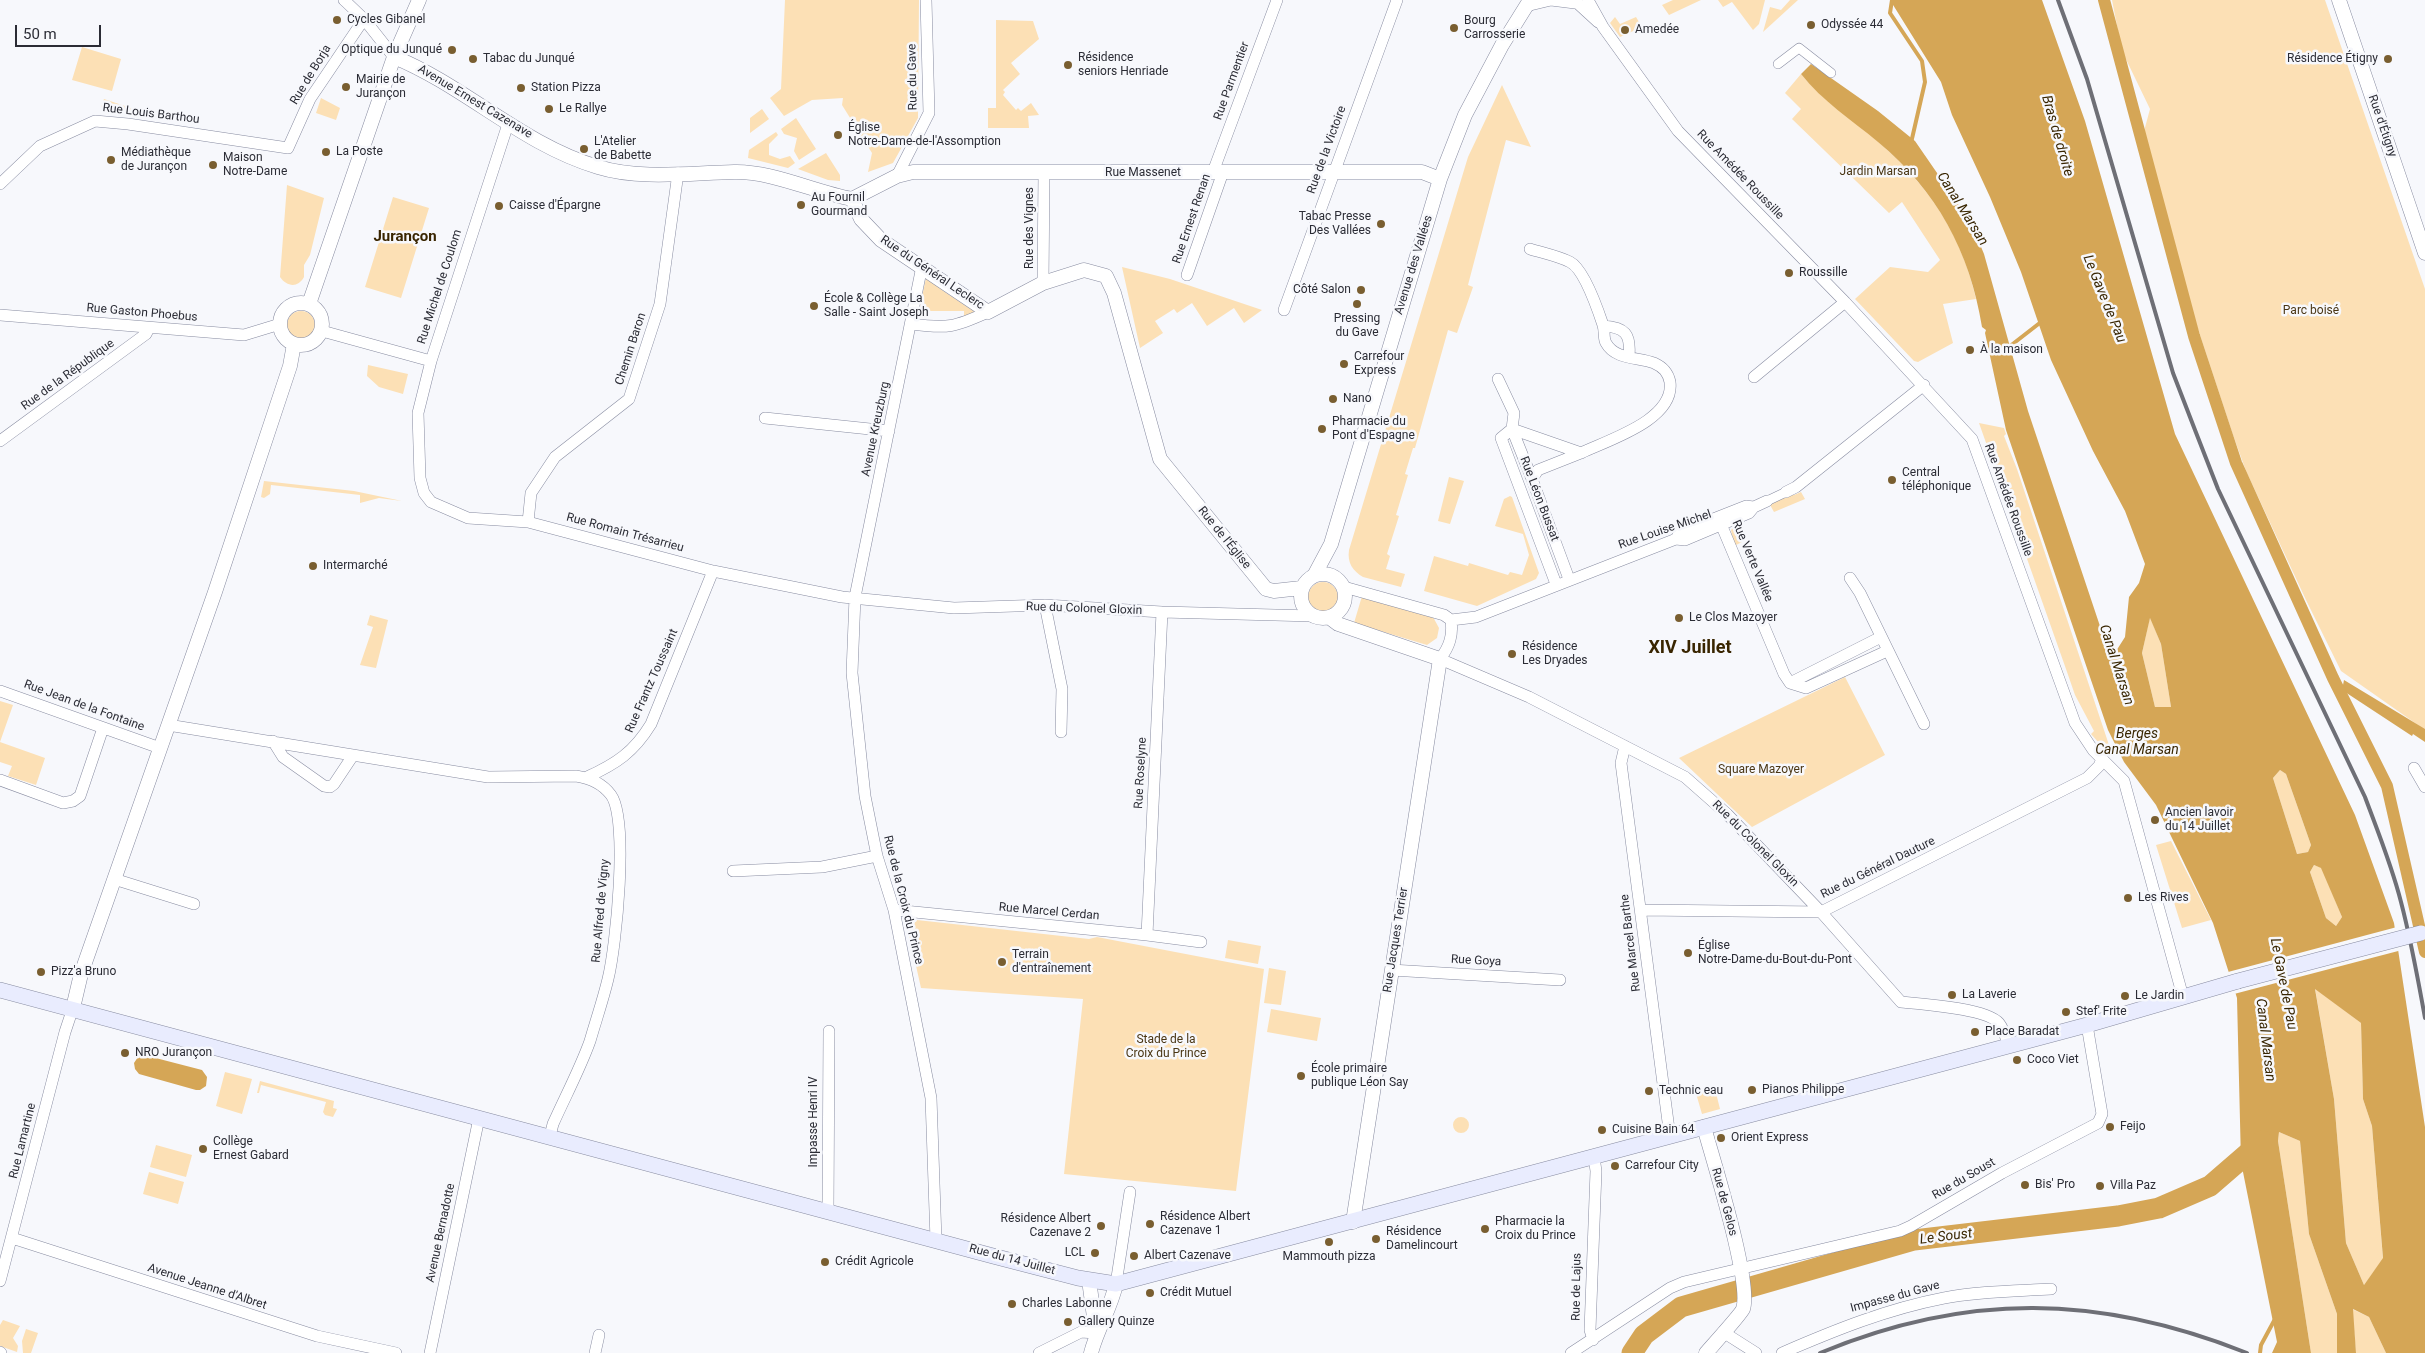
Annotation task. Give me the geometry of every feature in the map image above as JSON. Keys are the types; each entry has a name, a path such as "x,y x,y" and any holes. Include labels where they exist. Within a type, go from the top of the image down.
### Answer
{"main road":[{"path":"1116,1284 2087,1025 2231,983 2423,932"},
{"name":"Rue du 14 Juillet","path":"0,990 73,1008 828,1212 1088,1280 1116,1284"}],"street":[{"path":"344,0 364,19 394,57"},
{"path":"309,304 394,57 419,0"},
{"name":"Rue du Gave","path":"897,176 929,113 926,0"},
{"name":"Rue Parmentier","path":"1218,172 1277,0"},
{"name":"Rue de la Victoire","path":"1284,310 1397,0"},
{"name":"Rue Amédée Roussille","path":"1528,3 1550,0 1574,2 1603,27"},
{"name":"Rue Amédée Roussille","path":"1588,0 1603,27 1678,131 1845,302 1924,385 1972,439 2075,723 2102,760 2124,781 2184,997"},
{"name":"Rue d'Étigny","path":"2339,0 2425,253"},
{"name":"Avenue des Vallées","path":"1315,574 1331,544 1440,179 1465,115 1528,3"},
{"name":"Rue de Borja","path":"288,148 310,99 364,19"},
{"path":"1778,64 1799,48 1831,73"},
{"name":"Avenue Ernest Cazenave","path":"394,57 420,68 508,124 554,149 598,167 639,174 678,173"},
{"name":"Rue Louis Barthou","path":"0,184 40,146 95,121 128,124 288,148"},
{"name":"Rue Michel de Coulom","path":"420,462 418,413 431,361 508,124"},
{"path":"678,173 735,172 775,178 826,194 852,199"},
{"name":"Rue Massenet","path":"852,199 897,176 913,172 1333,174 1422,172 1440,179"},
{"name":"Rue Ernest Renan","path":"1187,275 1218,172"},
{"name":"Chemin Baron","path":"528,522 531,493 555,457 629,399 660,304 678,173"},
{"name":"Rue des Vignes","path":"1043,282 1044,173"},
{"name":"Rue du Général Leclerc","path":"852,199 861,219 881,240 988,312 1043,282 1084,270 1106,276 1114,293 1160,459"},
{"name":"Rue Léon Bussat","path":"1530,249 1571,263 1580,271 1603,326 1605,342 1608,347 1615,353 1653,362 1662,367 1669,375 1670,386 1665,405 1652,418 1581,453 1538,470 1532,480 1569,580"},
{"name":"Avenue Kreuzburg","path":"855,597 912,324 922,266"},
{"path":"1754,377 1845,302"},
{"path":"297,303 309,304 319,312 323,324 322,331 318,337 307,345 294,344 284,336 280,324 287,308 297,303"},
{"path":"912,324 936,327 960,325 988,312"},
{"name":"Rue Gaston Phoebus","path":"0,315 244,335 280,324"},
{"path":"1603,326 1622,330 1628,337 1629,356"},
{"name":"Rue de la République","path":"0,441 146,334 149,328"},
{"path":"322,331 431,361"},
{"path":"73,1008 81,974 243,510 290,366 294,344"},
{"name":"Rue Léon Bussat","path":"1498,379 1514,413 1512,429 1500,438 1556,584"},
{"path":"1767,501 1802,482 1924,385"},
{"path":"765,418 889,431"},
{"path":"1512,429 1532,480"},
{"name":"Rue Léon Bussat","path":"1512,429 1581,453"},
{"name":"Rue de l'Église","path":"1160,459 1266,589 1274,591 1301,588"},
{"name":"Rue Romain Trésarrieu","path":"420,462 420,478 424,493 431,502 468,518 528,522 713,571 754,578 807,591 855,597"},
{"name":"Rue Louise Michel","path":"1451,625 1676,539 1680,532 1720,521 1746,506 1754,507 1767,501"},
{"name":"Rue Verte Vallée","path":"1720,521 1784,674 1790,683"},
{"name":"Avenue des Vallées","path":"1331,544 1332,575"},
{"name":"Rue Frantz Toussaint","path":"587,777 628,753 639,744 651,724 713,571"},
{"path":"1344,587 1345,602 1342,609 1330,618 1313,616 1302,604 1301,588 1307,580 1315,574 1332,575 1344,587 1444,615 1451,625 1449,648 1440,659"},
{"path":"1850,578 1924,724"},
{"name":"Rue du Colonel Gloxin","path":"855,597 954,608 1045,605 1162,612 1313,616"},
{"name":"Rue de la Croix du Prince","path":"855,597 852,673 865,796 878,856 894,910 931,1098 936,1240"},
{"path":"1045,605 1062,689 1061,732"},
{"name":"Rue Roselyne","path":"1147,935 1162,612"},
{"name":"Rue du Colonel Gloxin","path":"1330,618 1338,624 1440,659 1529,696 1685,777 1728,814 1821,912 1901,1002 1951,1007 1988,1016 2001,1025 2008,1045"},
{"path":"1790,683 1881,637"},
{"path":"1790,683 1806,688 1887,650"},
{"name":"Rue Jacques Terrier","path":"1353,1222 1440,659"},
{"name":"Rue Jean de la Fontaine","path":"0,691 160,748"},
{"path":"168,725 273,741 352,757 488,777 587,777"},
{"path":"0,780 63,803 74,800 80,796 103,728"},
{"path":"273,741 283,757 324,786 334,784 352,757"},
{"name":"Rue Marcel Barthe","path":"1625,746 1621,763 1670,1137"},
{"name":"Rue du Général Dauture","path":"1641,910 1821,912 2086,778 2099,766 2102,760"},
{"path":"2414,768 2425,787"},
{"name":"Rue Alfred de Vigny","path":"550,1136 553,1124 589,1043 608,978 618,898 620,853 616,808 612,796 601,784 587,777"},
{"path":"733,871 822,867 878,856"},
{"path":"114,879 194,904"},
{"name":"Rue Marcel Cerdan","path":"894,910 1201,942"},
{"name":"Rue Goya","path":"1391,970 1560,980"},
{"name":"Rue Lamartine","path":"0,1281 65,1032 73,1008"},
{"name":"Rue du Soust","path":"1742,1274 1911,1226 2002,1173 2098,1123 2102,1114 2087,1025"},
{"name":"Impasse Henri IV","path":"828,1212 829,1031"},
{"name":"Avenue Bernadotte","path":"430,1353 479,1118"},
{"name":"Rue de Gelos","path":"1704,1127 1742,1274 1743,1309 1723,1332"},
{"name":"Rue de Lajus","path":"1593,1340 1590,1330 1596,1171 1594,1157"},
{"path":"1091,1353 1096,1332 1113,1297 1130,1192"},
{"name":"Avenue Jeanne d'Albret","path":"12,1238 317,1336 396,1353"},
{"path":"1571,1353 1670,1288 1684,1282 1742,1274"},
{"path":"1088,1280 1096,1332"},
{"name":"Impasse du Gave","path":"1782,1353 1843,1326 1895,1309 1946,1297 2051,1289"},
{"path":"1039,1353 1081,1332 1096,1332"},
{"path":"1706,1353 1723,1332 1756,1353"},
{"path":"596,1353 600,1335"}],"green space":[{"path":"785,0 919,0 918,118 893,163 868,172 872,153 842,105 843,98 812,100 784,116 770,98 781,89"},
{"path":"1673,0 1701,0 1669,15 1662,5"},
{"path":"1718,0 1765,0 1759,24 1753,30 1732,2 1723,7"},
{"path":"1790,0 1798,0 1763,32 1770,7 1781,10"},
{"name":"Parc boisé","path":"2112,0 2325,0 2425,289 2425,730 2341,671 2246,471 2195,320 2143,135 2150,109 2122,51"},
{"path":"1615,17 1620,24 1636,17 1642,27 1620,37 1610,23"},
{"path":"996,20 1033,21 1039,39 1011,63 1020,74 1003,90 1005,92 1003,95 1016,110 1018,108 1021,111 1031,103 1039,115 1028,116 1029,128 988,128 988,108 996,108"},
{"path":"82,47 121,59 112,91 72,80"},
{"name":"Jardin Marsan","path":"1801,74 1824,97 1887,149 1905,167 1936,206 1960,249 1976,299 1943,304 1953,343 1918,362 1914,361 1855,299 1890,267 1928,272 1940,260 1902,202 1889,213 1792,119 1801,109 1785,93"},
{"path":"1502,85 1531,147 1506,140 1468,285 1473,287 1457,333 1448,330 1415,448 1413,448 1405,474 1408,475 1396,515 1399,516 1387,554 1390,556 1386,569 1405,574 1401,587 1359,575 1350,563 1349,550 1468,157"},
{"path":"321,98 340,108 336,120 316,113"},
{"path":"104,99 131,108 130,112 101,107"},
{"path":"762,109 769,119 750,133 750,118"},
{"path":"796,118 816,149 799,160 794,151 797,138 784,134 781,129"},
{"path":"776,132 778,135 769,144 769,155 780,159 790,156 795,163 788,168 748,158 749,150"},
{"path":"826,153 840,175 840,181 828,180 798,169"},
{"path":"287,185 324,198 310,255 304,265 304,277 299,283 292,285 286,283 280,277"},
{"path":"393,197 429,208 401,298 365,287"},
{"path":"1122,267 1170,279 1262,310 1244,323 1234,308 1207,326 1192,303 1177,313 1174,309 1155,321 1163,333 1140,348"},
{"path":"926,278 938,281 939,288 975,312 964,317 964,311 919,311"},
{"path":"301,311 311,315 315,325 311,335 301,339 291,335 287,325 291,315"},
{"path":"368,365 408,374 403,394 379,387 367,376"},
{"path":"1979,423 2004,428 2006,434 2004,436 2017,469 2111,751 2101,742 2099,743 2091,734 2094,731 2075,695"},
{"path":"1449,477 1464,481 1450,524 1438,521"},
{"path":"264,481 354,491 402,501 379,498 360,503 360,495 271,485 270,494 264,498 261,497"},
{"path":"1801,492 1805,499 1774,512 1769,503 1788,494 1794,495"},
{"path":"1512,497 1539,573 1536,579 1477,606 1424,591 1434,556 1468,566 1469,563 1508,575 1510,572 1522,575 1529,555 1523,534 1495,526 1504,499"},
{"path":"1737,525 1744,541 1734,546 1731,530"},
{"path":"1323,582 1334,586 1338,597 1334,608 1323,612 1312,608 1308,597 1312,586"},
{"path":"1362,596 1433,617 1439,628 1437,638 1427,645 1354,623"},
{"path":"370,615 388,620 376,668 360,665 373,627 367,625"},
{"path":"2150,617 2161,644 2171,707 2155,707 2142,653"},
{"name":"Square Mazoyer","path":"1845,677 1885,755 1752,827 1679,758"},
{"path":"0,701 13,705 0,742"},
{"path":"0,742 45,758 36,785 8,776 12,766 0,762"},
{"path":"2280,770 2286,774 2311,845 2308,852 2297,854 2273,778"},
{"path":"2171,841 2211,920 2182,928 2156,845"},
{"path":"2314,865 2322,868 2342,917 2336,926 2326,918 2310,872"},
{"name":"Stade de la Croix du Prince","path":"917,920 1089,939 1097,937 1264,969 1236,1191 1064,1174 1083,999 921,988 908,930"},
{"path":"1228,940 1261,946 1258,964 1225,958"},
{"path":"1269,968 1286,971 1281,1005 1264,1003"},
{"path":"2315,988 2361,1023 2363,1099 2372,1126 2383,1259 2364,1285 2346,1243 2334,1099"},
{"path":"1271,1009 1321,1018 1317,1041 1267,1032"},
{"path":"225,1072 252,1079 242,1114 216,1106"},
{"path":"260,1081 334,1101 333,1108 337,1109 333,1117 325,1115 323,1112 326,1102 261,1085 259,1093 257,1093"},
{"path":"1714,1085 1720,1109 1702,1114 1695,1090"},
{"path":"1458,1117 1464,1117 1469,1122 1467,1131 1458,1133 1453,1128 1453,1122"},
{"path":"2279,1132 2300,1141 2309,1234 2337,1314 2337,1353 2311,1353 2278,1141"},
{"path":"156,1145 192,1155 186,1177 150,1167"},
{"path":"149,1172 184,1182 178,1204 143,1194"},
{"path":"2352,1309 2369,1317 2386,1353 2356,1353"},
{"path":"3,1320 20,1326 13,1338 18,1346 17,1352 0,1346 0,1325"},
{"path":"26,1329 38,1333 31,1353 23,1353 22,1341"}],"water":[{"path":"1890,0 2042,0 2085,121 2175,434 2355,815 2394,923 2425,1127 2425,1353 2386,1353 2369,1317 2353,1309 2356,1353 2337,1353 2337,1314 2309,1234 2300,1141 2279,1132 2278,1141 2311,1353 2272,1353 2277,1342 2241,1162 2237,998 2213,923 2156,805 2124,762 2108,730 2006,430 1985,333 1986,330 1982,327 1969,273 1948,225 1934,202 1899,161 1818,93 1801,74 1811,64 1878,111 1915,141 1974,230 1984,254 2028,411 2111,659 2125,637 2129,597 2139,583 2145,564 2125,511 2093,451 2051,360 2021,272 1990,197 1952,115 1941,82","holes":["2150,618 2161,644 2171,707 2155,707 2142,653","2280,770 2286,774 2311,845 2308,852 2297,854 2273,778","2314,865 2321,868 2342,917 2336,926 2326,918 2310,872","2315,989 2361,1023 2363,1099 2372,1126 2383,1258 2364,1285 2346,1243 2334,1099"]},
{"path":"2344,680 2425,729 2425,742 2413,734 2412,736 2342,690"},
{"path":"144,1055 202,1070 207,1077 206,1086 196,1090 139,1074 135,1069 134,1063 138,1057"}],"pier":[{"path":"2397,927 2402,950 2234,994 2228,972"}],"waterway":[{"path":"1892,0 1890,13 1922,61 1925,82 1911,143"},
{"path":"2104,0 2194,336 2236,463 2333,678 2387,786 2425,952"},
{"path":"2005,350 2041,322"},
{"name":"Le Soust","path":"1632,1353 1644,1335 1681,1307 1914,1240 2118,1216 2159,1208 2210,1186 2262,1141"},
{"path":"2260,1353 2261,1345 2275,1319"}],"railway":[{"path":"2058,0 2087,79 2173,373 2218,489 2365,797 2384,849 2405,916 2425,1018"},
{"path":"1820,1353 1874,1333 1928,1319 1981,1311 2033,1308 2086,1311 2139,1320 2192,1334 2247,1353"}],"place":[{"name":"Cycles Gibanel","path":"337,20"},
{"name":"Odyssée 44","path":"1811,25"},
{"name":"Bourg Carrosserie","path":"1454,28"},
{"name":"Amedée","path":"1625,30"},
{"name":"Optique du Junqué","path":"452,50"},
{"name":"Tabac du Junqué","path":"473,59"},
{"name":"Résidence Étigny","path":"2388,59"},
{"name":"Résidence seniors Henriade","path":"1068,65"},
{"name":"Mairie de Jurançon","path":"346,87"},
{"name":"Station Pizza","path":"521,88"},
{"name":"Le Rallye","path":"549,109"},
{"name":"Église Notre-Dame-de-l'Assomption","path":"838,135"},
{"name":"L'Atelier de Babette","path":"584,149"},
{"name":"La Poste","path":"326,152"},
{"name":"Médiathèque de Jurançon","path":"111,160"},
{"name":"Maison Notre-Dame","path":"213,165"},
{"name":"Au Fournil Gourmand","path":"801,205"},
{"name":"Caisse d'Épargne","path":"499,206"},
{"name":"Tabac Presse Des Vallées","path":"1381,224"},
{"name":"Roussille","path":"1789,273"},
{"name":"Côté Salon","path":"1361,290"},
{"name":"Pressing du Gave","path":"1357,304"},
{"name":"École & Collège La Salle - Saint Joseph","path":"814,306"},
{"name":"À la maison","path":"1970,350"},
{"name":"Carrefour Express","path":"1344,364"},
{"name":"Nano","path":"1333,399"},
{"name":"Pharmacie du Pont d'Espagne","path":"1322,429"},
{"name":"Central téléphonique","path":"1892,480"},
{"name":"Intermarché","path":"313,566"},
{"name":"Le Clos Mazoyer","path":"1679,618"},
{"name":"Résidence Les Dryades","path":"1512,654"},
{"name":"Ancien lavoir du 14 Juillet","path":"2155,820"},
{"name":"Les Rives","path":"2128,898"},
{"name":"Église Notre-Dame-du-Bout-du-Pont","path":"1688,953"},
{"name":"Terrain d'entraînement","path":"1002,962"},
{"name":"Pizz'a Bruno","path":"41,972"},
{"name":"La Laverie","path":"1952,995"},
{"name":"Le Jardin","path":"2125,996"},
{"name":"Stef' Frite","path":"2066,1012"},
{"name":"Place Baradat","path":"1975,1032"},
{"name":"NRO Jurançon","path":"125,1053"},
{"name":"Coco Viet","path":"2017,1060"},
{"name":"École primaire publique Léon Say","path":"1301,1076"},
{"name":"Pianos Philippe","path":"1752,1090"},
{"name":"Technic eau","path":"1649,1091"},
{"name":"Feijo","path":"2110,1127"},
{"name":"Cuisine Bain 64","path":"1602,1130"},
{"name":"Orient Express","path":"1721,1138"},
{"name":"Collège Ernest Gabard","path":"203,1149"},
{"name":"Carrefour City","path":"1615,1166"},
{"name":"Bis' Pro","path":"2025,1185"},
{"name":"Villa Paz","path":"2100,1186"},
{"name":"Résidence Albert Cazenave 1","path":"1150,1224"},
{"name":"Résidence Albert Cazenave 2","path":"1101,1226"},
{"name":"Pharmacie la Croix du Prince","path":"1485,1229"},
{"name":"Résidence Damelincourt","path":"1376,1239"},
{"name":"Mammouth pizza","path":"1329,1242"},
{"name":"LCL","path":"1095,1253"},
{"name":"Albert Cazenave","path":"1134,1256"},
{"name":"Crédit Agricole","path":"825,1262"},
{"name":"Crédit Mutuel","path":"1150,1293"},
{"name":"Charles Labonne","path":"1012,1304"},
{"name":"Gallery Quinze","path":"1068,1322"}],"district":[{"name":"Jurançon","path":"405,237"},
{"name":"XIV Juillet","path":"1690,648"}],"water label":[{"name":"Bras de droite","path":"2057,136"},
{"name":"Canal Marsan","path":"1962,209"},
{"name":"Le Gave de Pau","path":"2104,299"},
{"name":"Canal Marsan","path":"2116,665"},
{"name":"Berges Canal Marsan","path":"2137,742"},
{"name":"Le Gave de Pau","path":"2283,984"},
{"name":"Canal Marsan","path":"2265,1040"}]}
